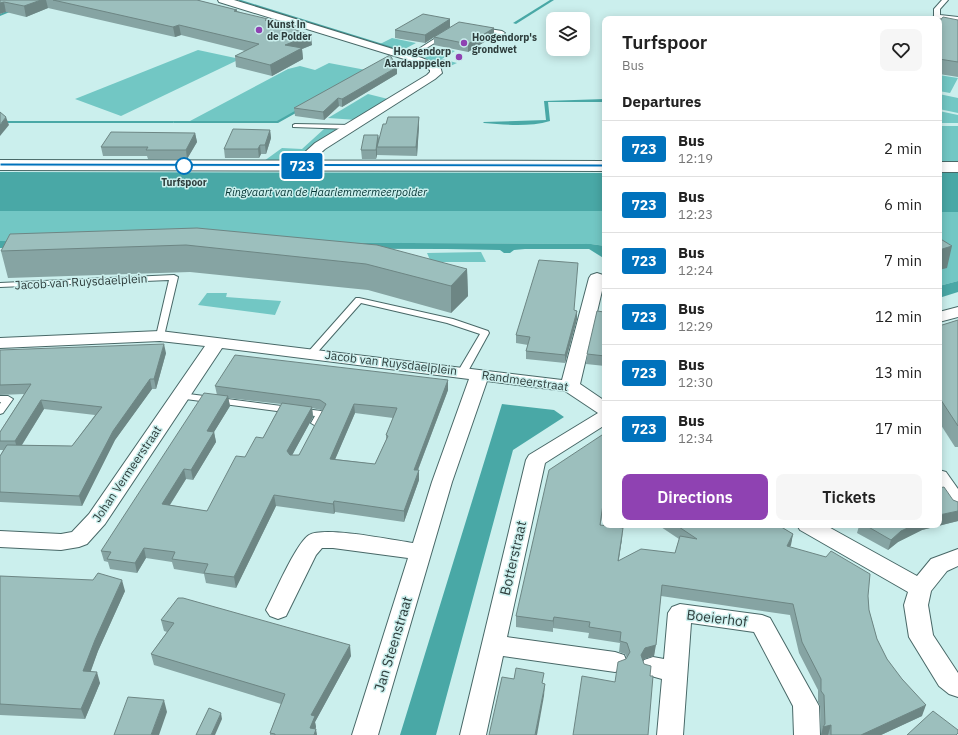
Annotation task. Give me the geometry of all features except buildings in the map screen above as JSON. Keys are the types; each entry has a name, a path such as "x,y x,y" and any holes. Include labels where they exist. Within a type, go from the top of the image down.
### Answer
{"street":[{"path":"223,0 409,57 436,68 436,74 312,153 303,166"},
{"path":"0,165 602,166"},
{"path":"942,167 958,167"},
{"path":"570,386 597,278"},
{"path":"942,316 958,312"},
{"name":"Jacob van Ruysdaelplein","path":"0,343 160,336 312,353 471,374"},
{"name":"Johan Vermeerstraat","path":"0,539 61,542 79,539 93,525 217,342"},
{"name":"Randmeerstraat","path":"471,374 570,386 602,407"},
{"name":"Jan Steenstraat","path":"365,735 442,482 471,374"},
{"name":"Botterstraat","path":"473,735 536,460 602,419"},
{"path":"942,481 958,505"},
{"path":"813,528 920,588"},
{"path":"278,610 307,551 316,541 333,540 421,552"},
{"path":"958,557 939,565 920,588 916,605 921,637 948,679 958,687"},
{"name":"Boeierhof","path":"670,735 664,669 680,613 762,624 806,706 807,735"},
{"path":"494,645 616,662"}],"lane":[{"path":"935,16 937,9 945,0"},
{"path":"942,18 958,19"},
{"path":"473,28 502,33"},
{"path":"409,57 452,30"},
{"path":"295,126 352,127"},
{"name":"Jacob van Ruysdaelplein","path":"0,285 174,277 160,336"},
{"name":"Jacob van Ruysdaelplein","path":"312,353 358,300 450,322 486,333 471,374"},
{"path":"181,396 321,414 310,434"},
{"path":"0,399 8,399 0,411"}],"shaded area":[{"path":"228,0 237,0 380,44 392,38 416,43 399,52"},
{"path":"446,49 455,51 442,59 457,63 448,67 424,58"},
{"path":"198,50 240,59 121,116 75,99"},
{"path":"329,63 366,70 278,122 190,121 288,69 300,66 315,70"},
{"path":"942,75 958,78 950,93 942,92"},
{"path":"368,94 388,99 357,120 328,118"},
{"path":"942,95 958,98 958,113 942,110"},
{"path":"942,112 958,115 958,123 942,123"},
{"path":"942,126 958,126 958,162 942,162"},
{"path":"343,128 291,161 264,161 282,148 302,149 324,129"},
{"path":"0,210 602,211 602,246 591,244 0,241"},
{"path":"942,212 958,212 958,281 942,285"},
{"path":"481,252 486,262 431,262 427,253"},
{"path":"207,293 227,293 226,297 281,301 275,315 198,305"}],"water":[{"path":"602,99 602,102 548,102 550,121 542,123 517,125 492,124 483,122 546,120 544,101"},
{"path":"89,121 174,121 173,123 89,123"},
{"name":"Ringvaart van de Haarlemmermeerpolder","path":"0,172 602,173 602,211 0,211"},
{"path":"942,173 958,173 958,212 942,212"},
{"path":"0,241 591,244 602,246 602,257 589,249 525,249 504,253 500,250 447,249 0,248"},
{"path":"958,281 958,292 942,297 942,285"},
{"path":"502,404 554,410 564,417 513,450 436,735 400,735"}],"waterway":[{"path":"515,23 552,0"},
{"path":"240,1 397,49"},
{"path":"0,15 15,9"},
{"path":"174,122 278,122 301,109"},
{"path":"0,122 89,122"}],"bus line":[{"name":"723","path":"0,165 602,166"}],"place":[{"name":"Kunst in de Polder","path":"259,30"},
{"name":"Hoogendorp's grondwet","path":"464,43"},
{"name":"Hoogendorp Aardapppelen","path":"459,57"},
{"name":"Turfspoor","path":"184,166"}]}
